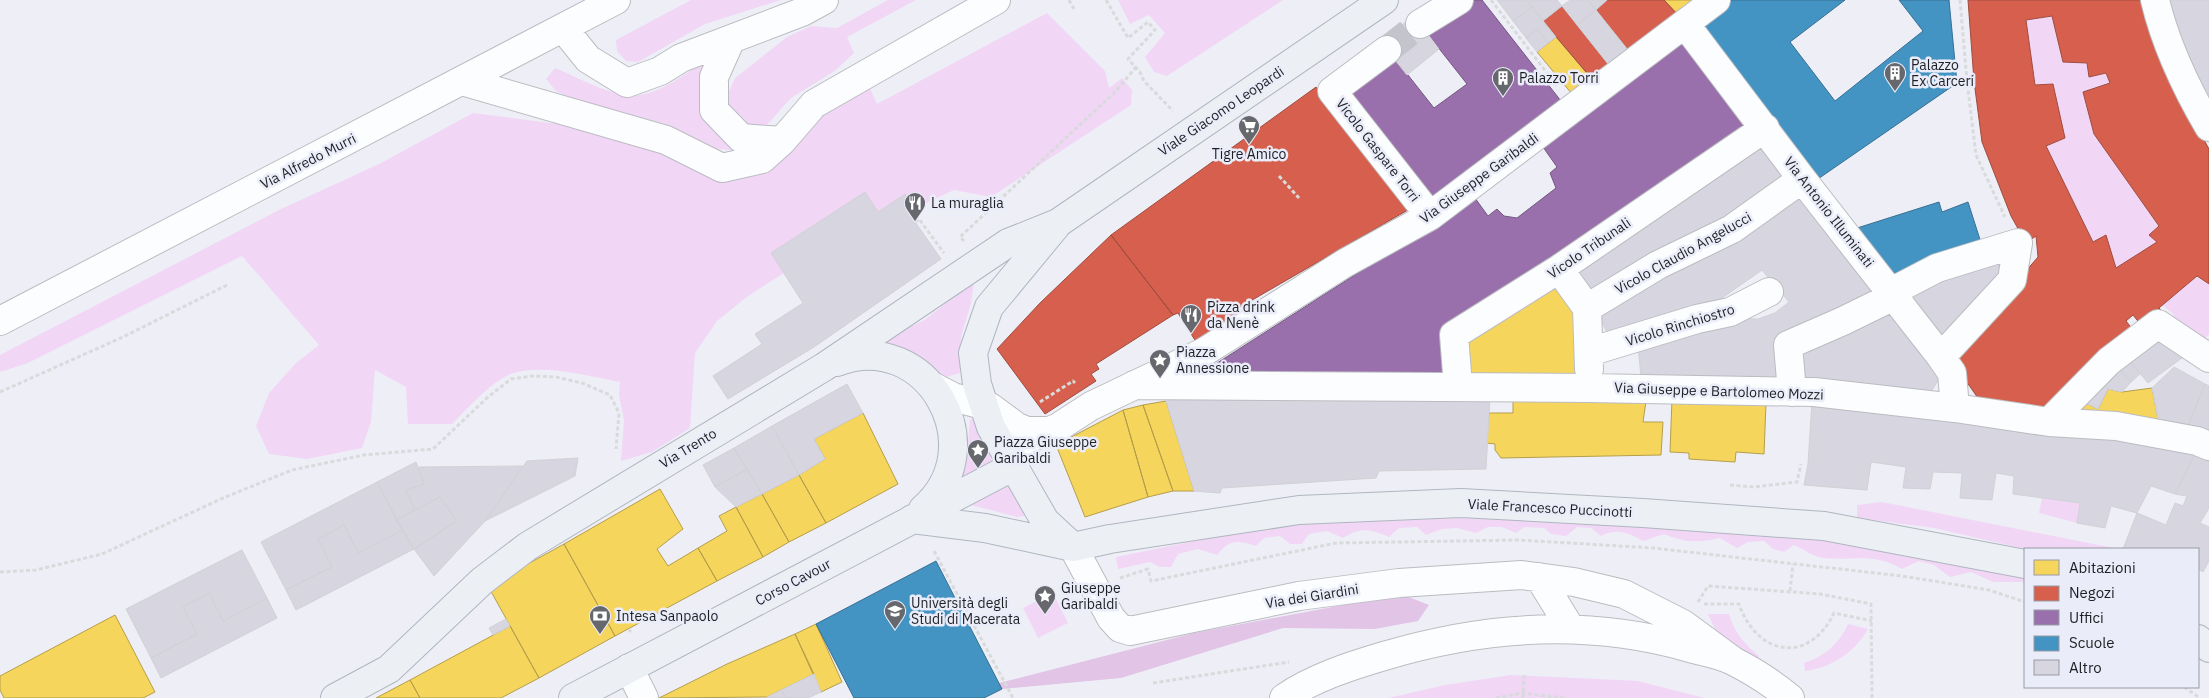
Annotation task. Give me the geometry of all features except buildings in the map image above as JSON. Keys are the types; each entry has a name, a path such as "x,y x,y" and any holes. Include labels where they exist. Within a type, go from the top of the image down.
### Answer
{"main road":[{"name":"Viale Giacomo Leopardi","path":"1058,223 1384,0"},
{"name":"Via Trento","path":"335,698 389,670 482,580 528,546 824,367 1008,243 1058,223"},
{"path":"1058,223 989,307 979,330 973,353 982,403 992,426 1045,522 1073,547"},
{"path":"824,367 847,358 881,357 909,367 934,388 944,403 951,420 953,451 949,470 938,493 912,519"},
{"name":"Corso Cavour","path":"573,698 1014,466"},
{"name":"Viale Francesco Puccinotti","path":"1073,547 1110,539 1300,510 1461,503 1824,526 2024,564"},
{"path":"912,519 984,528 1073,547"},
{"path":"2199,640 2209,648"}],"street":[{"name":"Via Alfredo Murri","path":"0,321 616,0"},
{"path":"563,28 588,59 627,84 660,70 681,58 802,12 824,0"},
{"path":"462,81 666,140 722,168 762,159 782,141 814,104 996,0"},
{"path":"1420,24 1459,0"},
{"name":"Via Giuseppe Garibaldi","path":"1134,385 1204,352 1345,263 1430,216 1574,108 1688,28 1716,0"},
{"path":"2156,0 2160,22 2177,69 2209,127"},
{"name":"Via Antonio Illuminati","path":"1688,28 1952,373 1955,408"},
{"path":"731,39 714,77 714,110 741,138 782,141"},
{"name":"Vicolo Gaspare Torri","path":"1387,50 1332,91 1430,216"},
{"name":"Vicolo Tribunali","path":"1458,386 1454,335 1558,269 1765,128"},
{"name":"Vicolo Claudio Angelucci","path":"1587,308 1658,265 1732,229 1802,179"},
{"path":"1792,392 1788,345 1843,321 1937,268 2018,243 2012,280 1941,358"},
{"path":"1558,269 1587,308 1589,388"},
{"name":"Vicolo Rinchiostro","path":"1588,352 1697,319 1730,312 1769,292"},
{"path":"2049,422 2109,361 2158,324 2209,358"},
{"path":"1014,466 1027,460 1038,450 1051,431 1091,406 1134,385"},
{"name":"Via Giuseppe e Bartolomeo Mozzi","path":"1134,385 1458,386 1814,392 1955,408 2049,422 2116,426 2198,441 2209,446"},
{"path":"934,388 953,396 982,403 1017,428 1051,431"},
{"name":"Via dei Giardini","path":"1073,547 1111,618 1120,628 1130,631 1299,596 1399,583 1522,575 1574,582 1624,594 1683,624 1732,660"},
{"path":"1539,578 1571,629"},
{"path":"1290,694 1353,666 1408,649 1470,636 1571,629 1619,633 1672,643 1732,660 1790,698"},
{"path":"629,668 644,698"}],"path":[{"path":"1069,0 1074,9"},
{"path":"1106,0 1128,38 1148,22 1155,30 1128,59 1136,67 1144,81 1177,115"},
{"path":"1491,0 1574,108"},
{"path":"1960,0 1976,155 2018,243"},
{"path":"965,243 960,236 1116,91 1136,67"},
{"path":"1279,176 1299,198"},
{"path":"915,222 919,219 947,258"},
{"path":"0,392 123,337 228,285"},
{"path":"0,572 36,570 102,554 222,498 292,470 364,455 433,449 488,397 511,379 532,376 556,377 582,383 610,395 619,413 616,449"},
{"path":"1730,486 1754,487 1797,482 1801,464"},
{"path":"934,551 1013,698"},
{"path":"1790,592 1793,564"},
{"path":"1114,580 1148,569 1151,581"},
{"path":"1708,586 1820,594 1871,604 1872,698"},
{"path":"1696,604 1739,604 1744,620 1755,633 1768,644 1784,649 1803,645 1815,638 1827,628 1834,613 1872,621"},
{"path":"1153,682 1288,661 1290,694"},
{"path":"1522,698 1524,675"},
{"path":"2185,688 2200,698"},
{"path":"1496,698 1522,693 1564,698"}],"shaded area":[{"path":"691,0 781,0 705,24 638,62 626,61 617,51 616,40"},
{"path":"888,0 916,0 847,37 854,53 836,70 791,98 765,127 752,128 726,110 727,96 735,78 787,37 811,26 837,28"},
{"path":"1118,0 1283,0 1167,76 1154,72 1145,57 1165,33 1149,15 1130,24"},
{"path":"1047,13 1105,71 1109,88 1122,78 1132,90 1131,105 991,197 954,190 924,204 905,194 878,212 865,192 771,253 784,273 748,296 717,321 695,353 690,428 652,452 621,461 624,420 619,395 620,382 553,370 514,373 498,381 452,424 408,424 406,387 375,370 371,422 362,448 307,459 269,454 256,426 269,393 296,363 319,345 242,256 28,363 0,372 0,355 279,210 381,163 473,113 572,126 676,156 721,175 868,84 877,104"},
{"path":"2052,16 2063,62 2087,63 2089,77 2106,73 2110,83 2083,92 2094,134 2159,226 2149,235 2157,242 2116,268 2093,242 2046,146 2065,138 2053,84 2035,85 2026,20"},
{"path":"704,62 701,93 707,114 721,131 744,151 716,149 666,124 572,99 556,91 546,79 555,68 608,91 619,94 639,95 665,86"},
{"path":"2196,277 2209,285 2209,334 2204,340 2170,321 2174,315 2163,305"},
{"path":"974,282 971,303 961,337 960,373 946,377 928,363 901,350 869,345 923,321"},
{"path":"970,419 976,421 998,464 954,487 967,457"},
{"path":"1006,479 1025,516 1017,517 960,502"},
{"path":"2042,498 2080,503 2077,523 2039,513"},
{"path":"1882,502 2114,548 2024,549 1934,528 1857,518 1857,505"},
{"path":"1460,518 1641,521 1825,538 2024,577 2024,584 1993,582 1971,572 1950,577 1934,565 1919,561 1902,569 1873,559 1820,557 1812,555 1794,545 1784,552 1773,549 1764,541 1748,542 1737,548 1720,538 1692,541 1664,534 1643,541 1622,532 1612,532 1601,536 1591,528 1577,527 1566,536 1551,534 1544,528 1524,527 1516,533 1502,527 1488,527 1476,533 1457,528 1442,529 1426,535 1417,527 1399,528 1389,537 1366,530 1355,532 1343,538 1327,531 1309,534 1302,544 1290,544 1280,536 1264,538 1256,546 1234,542 1226,546 1217,555 1198,549 1178,554 1171,567 1160,567 1150,562 1118,569 1116,557 1214,537 1300,524"},
{"path":"1053,593 1068,623 1038,638 1023,608"},
{"path":"1401,594 1429,605 1418,621 1375,629 1283,628 1121,678 1002,689 999,683 1194,633"},
{"path":"1708,614 1729,614 1741,638 1759,656 1756,666 1718,635"},
{"path":"1848,624 1868,629 1856,645 1842,658 1825,666 1805,671 1804,663 1825,653 1840,638"},
{"path":"1511,675 1638,681 1704,698 1388,698 1445,685"}],"tunnel":[{"path":"1387,50 1420,24"}],"place":[{"name":"Palazzo Ex Carceri","path":"1895,92"},
{"name":"Palazzo Torri","path":"1503,97"},
{"name":"Tigre Amico","path":"1249,145"},
{"name":"La muraglia","path":"915,222"},
{"name":"Pizza drink da Nenè","path":"1191,334"},
{"name":"Piazza Annessione","path":"1160,379"},
{"name":"Piazza Giuseppe Garibaldi","path":"978,469"},
{"name":"Giuseppe Garibaldi","path":"1045,615"},
{"name":"Università degli Studi di Macerata","path":"895,630"},
{"name":"Intesa Sanpaolo","path":"600,635"}]}
